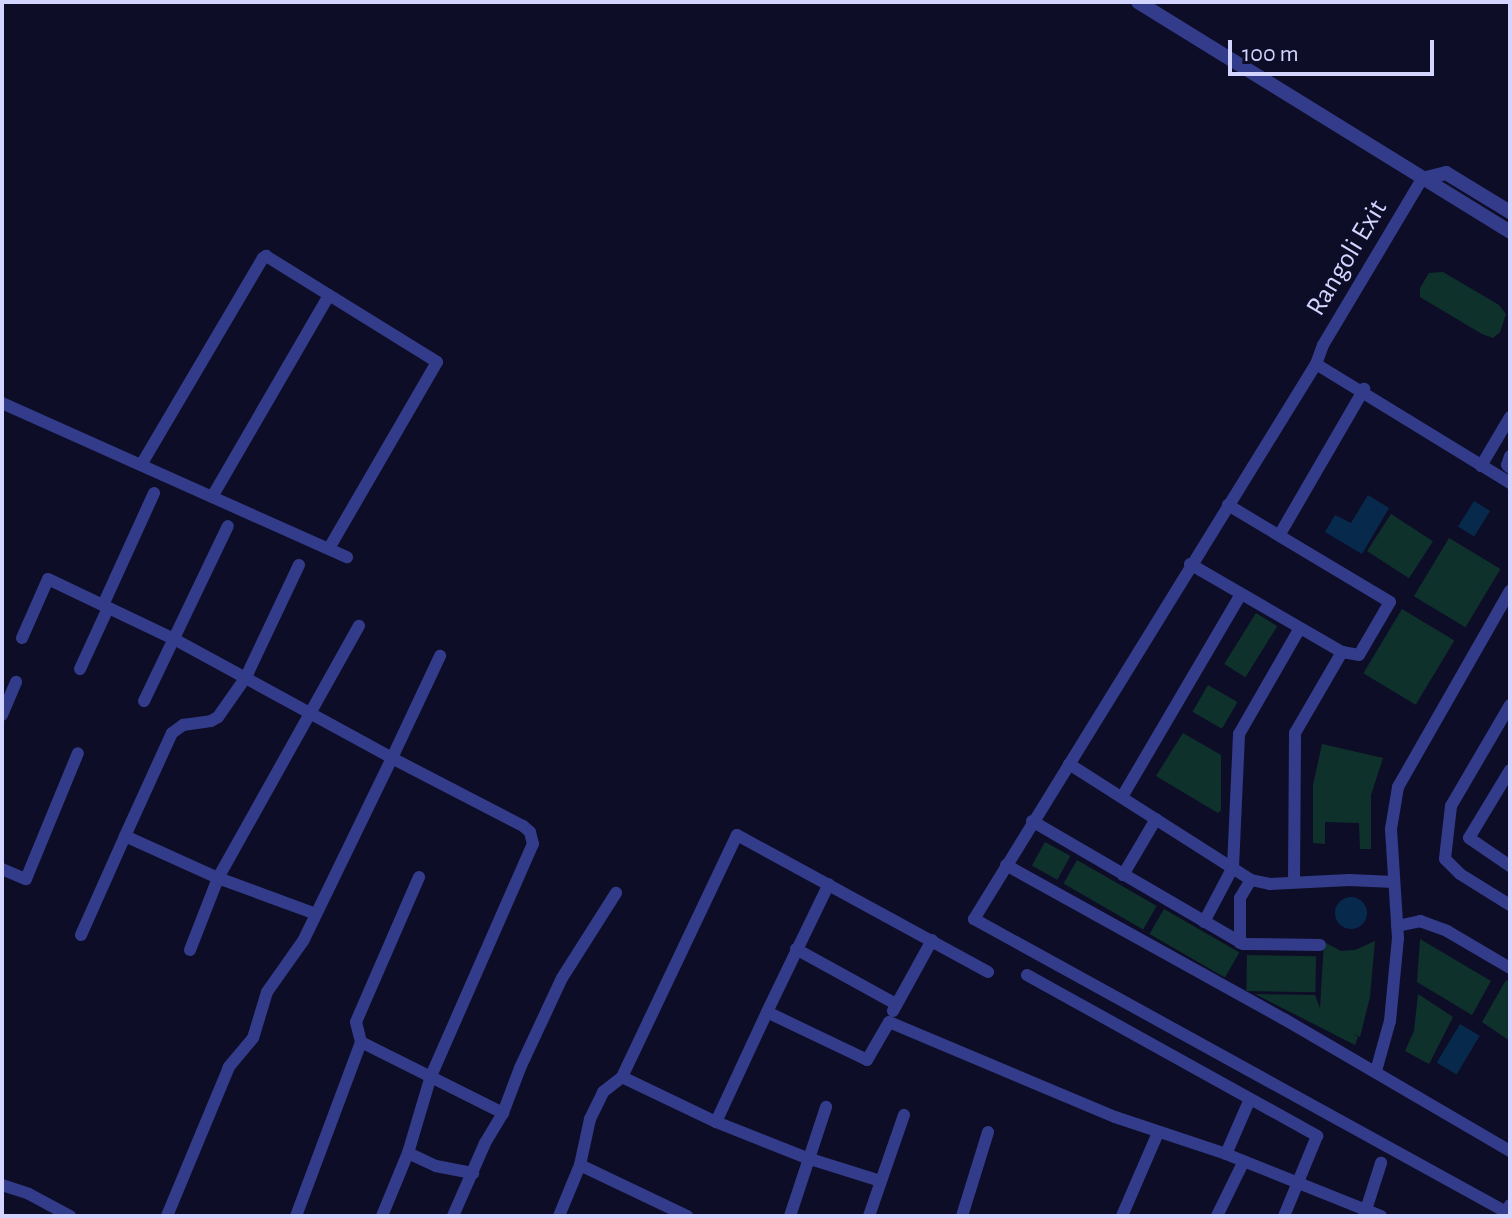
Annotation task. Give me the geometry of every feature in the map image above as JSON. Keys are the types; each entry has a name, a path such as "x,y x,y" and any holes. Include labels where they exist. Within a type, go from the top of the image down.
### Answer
{"street":[{"path":"1138,2 1510,232"},
{"path":"1422,179 1446,173 1510,212"},
{"name":"Rangoli Exit","path":"1422,179 1323,345 1316,364 974,919 1506,1212 1510,1205"},
{"path":"141,465 266,256 437,362 329,548"},
{"path":"212,497 329,295"},
{"path":"1316,364 1510,483"},
{"path":"1280,534 1362,392"},
{"path":"2,403 347,557"},
{"path":"1482,464 1510,417"},
{"path":"80,669 154,493"},
{"path":"1190,564 1342,652 1359,655 1390,602 1228,505"},
{"path":"144,701 228,526"},
{"path":"81,935 172,733 183,725 218,717 246,677 299,565"},
{"path":"22,638 48,579 246,677 523,826 532,838 533,844 431,1076 408,1153 382,1216"},
{"path":"1376,1071 1390,1021 1397,926 1391,829 1398,787 1510,591"},
{"path":"1122,797 1241,594"},
{"path":"190,950 218,878 359,626"},
{"path":"1204,922 1233,867 1239,734 1300,628"},
{"path":"1294,881 1295,733 1342,652"},
{"path":"167,1216 229,1067 253,1038 267,992 303,941 440,656"},
{"path":"2,715 16,682"},
{"path":"1510,705 1451,806 1445,859 1460,874 1510,905"},
{"path":"2,869 26,879 78,753"},
{"path":"1069,764 1251,880 1270,884 1294,881 1394,882"},
{"path":"1510,770 1469,838 1510,866"},
{"path":"1123,875 1156,819"},
{"path":"1032,821 1240,943 1320,945"},
{"path":"559,1216 580,1165 590,1119 603,1092 622,1077 737,835 988,972"},
{"path":"125,836 218,878 316,914"},
{"path":"1006,865 1376,1071 1510,1151"},
{"path":"296,1216 361,1042 356,1022 419,877"},
{"path":"1240,943 1240,898 1251,880"},
{"path":"716,1122 829,884"},
{"path":"453,1216 485,1143 503,1113 562,978 616,893"},
{"path":"1397,926 1420,921 1447,931 1510,968"},
{"path":"767,1012 867,1060 932,940"},
{"path":"796,949 896,1004"},
{"path":"1027,975 1317,1136 1284,1216"},
{"path":"889,1022 1158,1133 1226,1154 1300,1182 1366,1213 1381,1216"},
{"path":"361,1042 503,1113"},
{"path":"622,1077 716,1122 807,1158 881,1181"},
{"path":"1226,1154 1250,1099"},
{"path":"790,1216 826,1107"},
{"path":"869,1216 904,1115"},
{"path":"962,1216 988,1132"},
{"path":"1122,1216 1158,1133"},
{"path":"408,1153 436,1166 473,1173"},
{"path":"1217,1216 1244,1161"},
{"path":"1366,1213 1381,1163"},
{"path":"580,1165 687,1216"},
{"path":"2,1185 29,1194 70,1216"},
{"path":"651,1216 656,1203"}],"green space":[{"path":"1443,272 1499,305 1506,314 1500,332 1493,338 1420,297 1420,288 1429,273"},
{"path":"1391,514 1433,541 1409,578 1367,551"},
{"path":"1449,538 1500,569 1465,627 1414,596"},
{"path":"1402,609 1454,640 1416,705 1363,673"},
{"path":"1256,613 1277,626 1245,677 1224,664"},
{"path":"1208,685 1237,702 1222,729 1192,712"},
{"path":"1183,733 1221,755 1221,810 1218,813 1156,776"},
{"path":"1322,744 1383,758 1371,795 1371,849 1360,849 1359,823 1325,822 1325,844 1313,843 1313,785"},
{"path":"1045,842 1070,856 1057,880 1032,866"},
{"path":"1077,860 1157,906 1143,929 1064,883"},
{"path":"1164,909 1239,952 1225,978 1150,934"},
{"path":"1420,939 1491,981 1472,1015 1417,982"},
{"path":"1375,941 1370,997 1360,1037 1352,1033 1358,1037 1355,1045 1255,994 1315,995 1320,1008 1324,942 1341,951 1355,950"},
{"path":"1247,955 1316,956 1315,992 1246,991"},
{"path":"1506,980 1510,983 1510,1041 1482,1022"},
{"path":"1418,994 1453,1017 1429,1064 1405,1051 1414,1031"}],"water":[{"path":"1368,495 1389,508 1362,554 1325,532 1335,515 1351,523"},
{"path":"1474,501 1490,511 1474,537 1458,526"},
{"path":"1351,897 1362,902 1367,913 1362,924 1351,929 1340,924 1335,913 1340,902"},
{"path":"1460,1024 1480,1036 1457,1074 1437,1063"}]}
